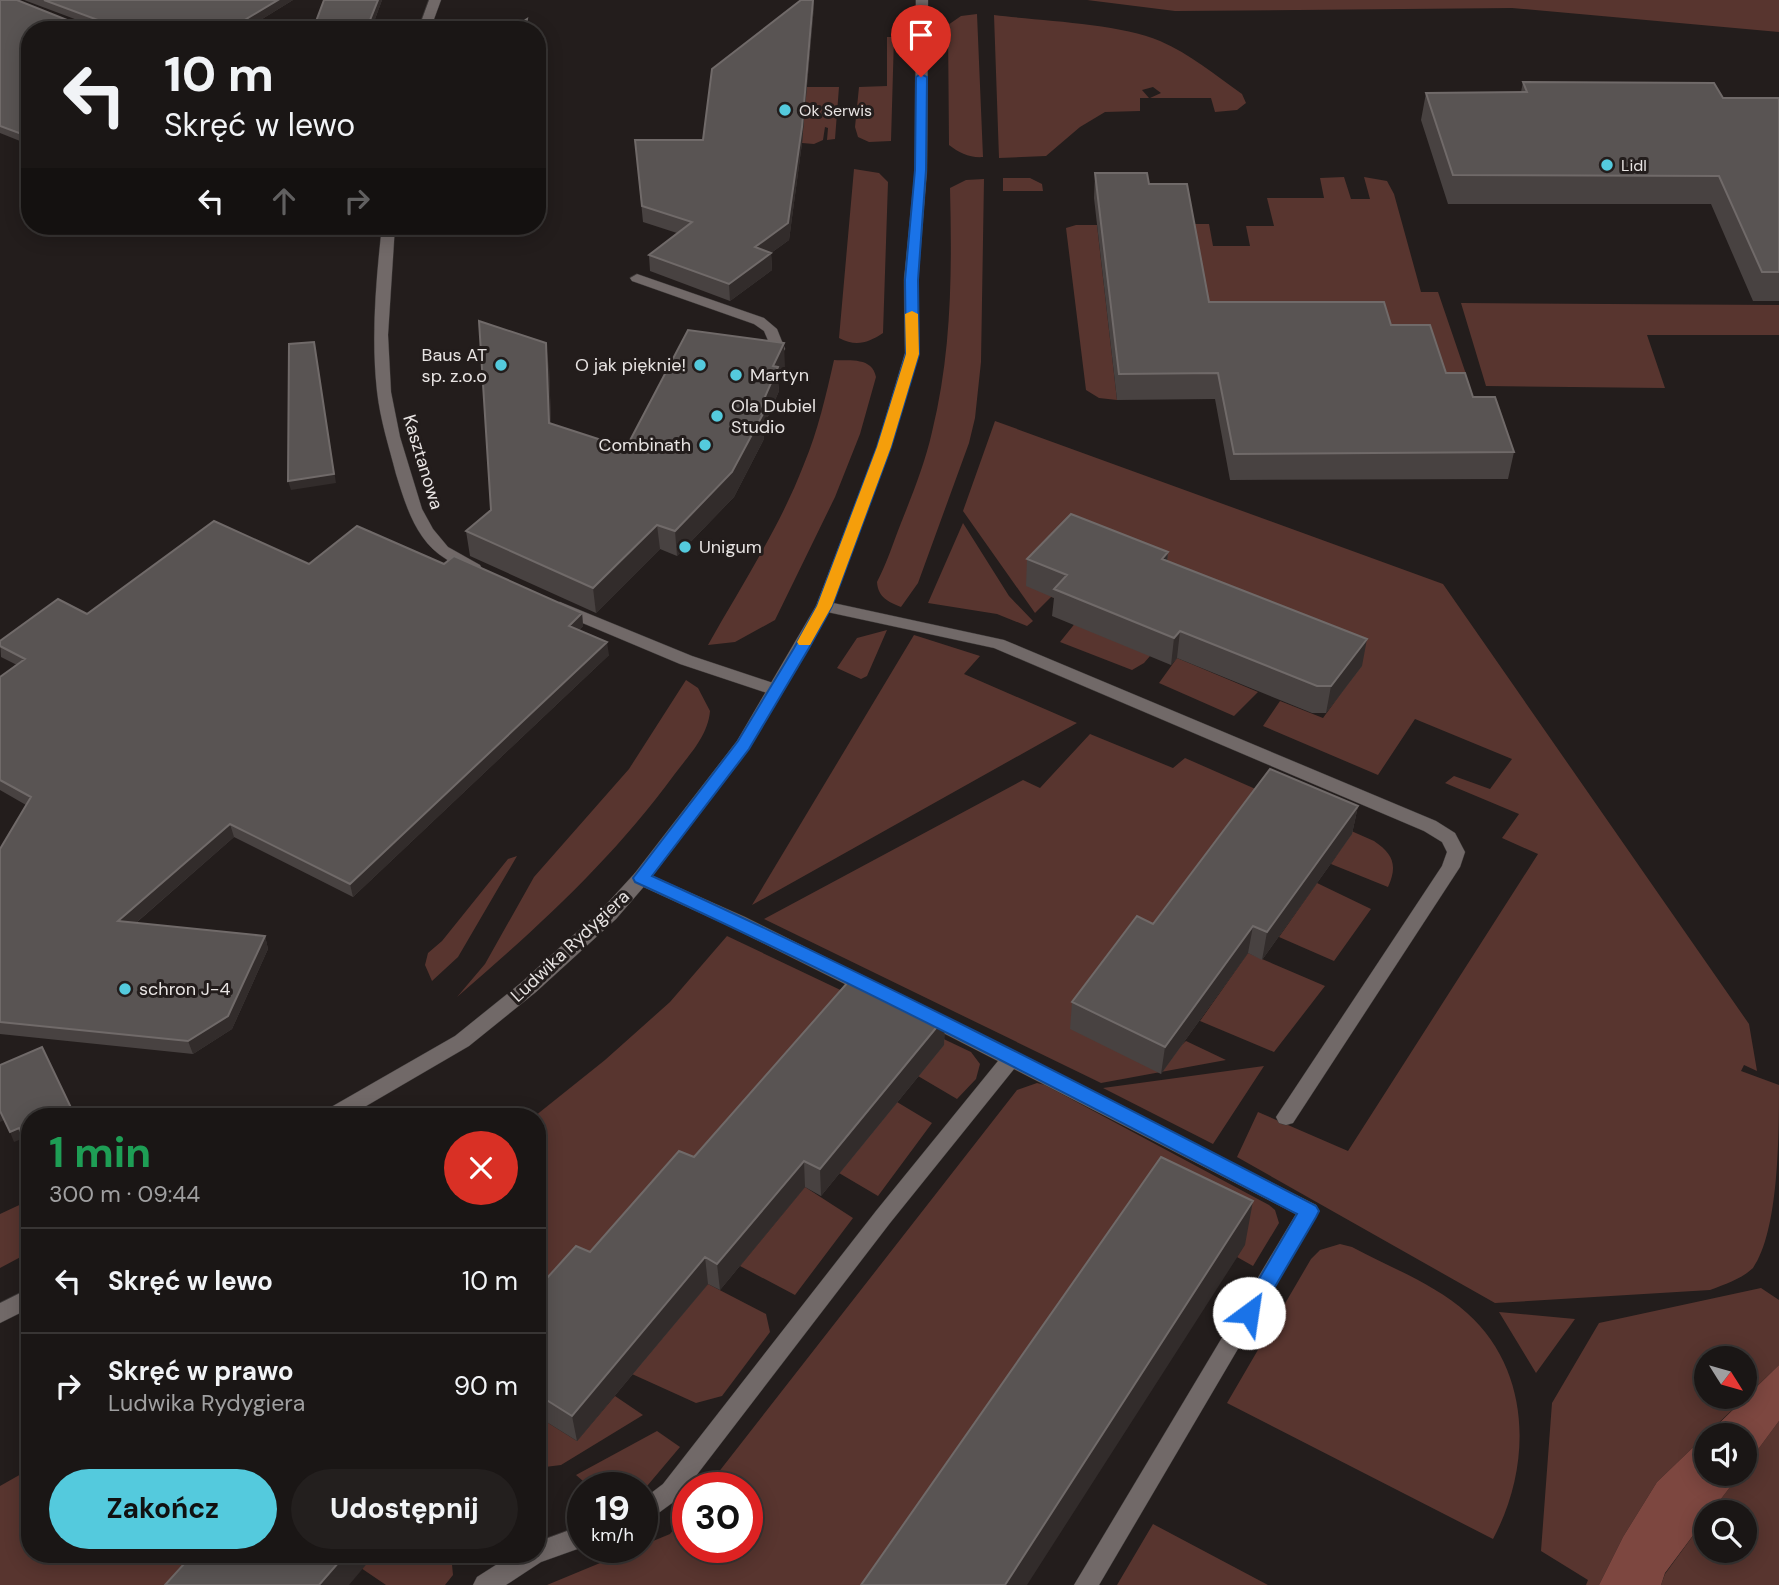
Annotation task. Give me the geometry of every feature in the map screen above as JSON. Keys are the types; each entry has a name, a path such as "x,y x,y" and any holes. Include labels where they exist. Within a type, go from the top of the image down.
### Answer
{"street":[{"path":"427,21 435,0"},
{"name":"Ludwika Rydygiera","path":"347,1108 462,1041 581,941 641,878 743,745 824,606 884,447 912,354 911,280 920,170 922,0"},
{"name":"Kasztanowa","path":"387,235 381,335 384,392 393,437 414,509 426,531 442,550 484,573"},
{"path":"636,278 759,321 770,329 778,349"},
{"path":"539,598 686,660 776,690"},
{"path":"824,606 998,644 1430,826 1449,838 1456,852 1451,867 1286,1117"},
{"path":"641,878 738,922 885,995"},
{"path":"910,1008 1309,1211 1086,1585"},
{"path":"658,1501 671,1490 883,1217 1011,1059"},
{"path":"0,1314 21,1302"},
{"path":"546,1549 567,1542"},
{"path":"485,1585 520,1563"}],"shaded area":[{"path":"1087,0 1779,0 1779,32 1512,8 1175,11"},
{"path":"977,14 983,157 965,154 949,145 948,25 961,16"},
{"path":"994,15 1101,26 1143,35 1192,58 1242,94 1246,103 1237,110 1215,112 1211,98 1150,98 1161,93 1153,87 1142,90 1149,98 1140,98 1140,111 1105,112 1080,127 1046,156 999,158"},
{"path":"887,37 894,37 891,141 869,142 858,137 855,127 859,87 887,86"},
{"path":"806,87 839,87 835,139 827,140 828,128 825,127 823,140 814,144 802,143"},
{"path":"854,169 879,173 888,182 883,333 856,343 839,338"},
{"path":"1344,177 1351,199 1370,199 1364,177 1387,181 1394,194 1421,292 1438,292 1466,374 1454,382 1206,328 1187,224 1209,224 1213,246 1250,246 1246,226 1274,226 1267,198 1324,198 1320,178"},
{"path":"1003,178 1030,178 1042,184 1043,191 1003,191"},
{"path":"984,179 981,362 975,418 969,443 918,583 901,607 884,598 879,592 877,582 922,467 939,402 949,310 950,188 966,180"},
{"path":"1097,225 1117,400 1099,398 1086,390 1066,228"},
{"path":"1461,303 1779,305 1779,335 1647,335 1665,388 1486,386"},
{"path":"834,360 865,363 874,371 876,377 860,434 835,497 775,620 735,642 708,645 772,533 794,487 818,426"},
{"path":"995,421 1443,584 1749,1024 1757,1071 1744,1065 1741,1071 1779,1085 1778,1155 1773,1207 1762,1252 1753,1268 1710,1290 1495,1303 1237,1157 1258,1112 1348,1151 1538,854 1502,838 1519,814 1445,783 1454,776 1490,789 1512,759 1415,719 1378,775 1263,726 1280,701 1323,718 1361,666 1051,597 1035,613 963,511"},
{"path":"963,523 1009,596 1033,621 1027,626 997,614 928,603"},
{"path":"1085,611 1162,642 1144,663 1132,670 1060,642"},
{"path":"887,630 867,676 861,679 837,668 857,638"},
{"path":"914,635 980,656 964,674 1077,723 752,905"},
{"path":"1177,658 1258,692 1234,716 1159,683"},
{"path":"686,680 698,688 710,711 706,729 691,753 599,865 544,919 457,997 485,964 534,877 629,769"},
{"path":"1090,734 1173,768 1185,758 1374,841 1386,851 1392,861 1393,872 1388,887 1331,864 1352,833 1265,797 1157,1068 1186,1041 1226,1060 1101,1083 764,919 1023,780 1040,788"},
{"path":"517,856 458,957 432,981 425,965 428,953 442,941 508,859"},
{"path":"1317,883 1371,909 1334,961 1279,937"},
{"path":"727,936 971,1052 980,1064 976,1079 957,1099 918,1076 546,1315 545,1108 605,1060 670,1002"},
{"path":"1248,953 1325,986 1274,1052 1200,1021"},
{"path":"1264,1066 1213,1144 1103,1088"},
{"path":"1037,1083 1045,1085 1269,1205 1275,1210 1279,1223 1253,1266 1237,1257 1244,1245 890,1585 547,1585 600,1563 658,1563 658,1539 672,1532 672,1563 763,1563 763,1472 719,1472 1017,1090"},
{"path":"897,1102 932,1123 878,1196 839,1173"},
{"path":"805,1187 853,1218 795,1295 740,1266"},
{"path":"21,1204 21,1257 0,1268 0,1214"},
{"path":"1340,1244 1352,1247 1441,1293 1467,1313 1488,1336 1504,1363 1514,1391 1519,1420 1519,1451 1515,1481 1506,1511 1493,1539 1227,1403 1311,1259 1320,1250"},
{"path":"708,1284 766,1314 770,1332 722,1396 696,1403 632,1374"},
{"path":"1761,1288 1779,1300 1779,1365 1757,1386 1757,1346 1694,1346 1694,1409 1733,1409 1719,1423 1694,1423 1694,1447 1657,1482 1623,1537 1599,1585 1586,1585 1588,1580 1541,1551 1552,1403 1599,1323"},
{"path":"1499,1312 1575,1319 1536,1373"},
{"path":"1779,1365 1779,1421 1757,1451 1757,1423 1719,1423 1734,1409 1757,1409 1757,1386"},
{"path":"615,1396 643,1415 561,1465 546,1467 546,1422 577,1441"},
{"path":"1779,1421 1779,1585 1661,1585 1665,1574 1694,1534 1694,1563 1757,1563 1757,1500 1720,1500 1731,1486 1757,1486 1757,1451"},
{"path":"657,1431 680,1447 658,1473 582,1472"},
{"path":"1694,1447 1694,1486 1731,1486 1720,1500 1694,1500 1694,1534 1665,1573 1661,1585 1599,1585 1623,1537 1657,1482"},
{"path":"21,1474 21,1563 198,1563 177,1585 0,1585 0,1486"},
{"path":"1153,1524 1268,1585 1117,1585"},
{"path":"365,1563 452,1563 453,1575 445,1585 386,1585 361,1568"}],"building":[{"path":"0,0 17,0 70,21 21,21 21,134 0,126"},
{"path":"44,0 278,0 243,21 98,21"},
{"path":"324,0 378,0 370,21 316,21"},
{"path":"801,0 813,0 802,127 788,223 755,247 771,253 729,284 649,255 692,222 642,206 635,140 703,140 712,69"},
{"name":"Lidl","path":"1523,82 1714,83 1723,98 1779,98 1779,272 1762,272 1719,176 1453,175 1426,93 1527,92"},
{"path":"1095,173 1147,173 1149,184 1187,184 1209,302 1384,302 1391,325 1430,325 1446,373 1465,373 1473,397 1495,397 1514,452 1234,454 1218,373 1119,374"},
{"path":"479,321 546,343 549,423 626,448 688,330 784,343 773,366 778,367 758,413 763,414 732,472 675,531 657,525 593,588 466,531 491,510"},
{"path":"314,342 334,474 288,481 289,344"},
{"path":"1071,514 1168,552 1162,559 1367,639 1331,686 1317,686 1180,631 1174,638 1054,589 1067,575 1027,559"},
{"path":"214,521 309,564 357,526 444,564 454,556 582,613 569,626 607,642 350,884 230,824 118,921 265,936 228,1016 188,1041 0,1022 0,849 31,797 0,780 0,677 25,659 0,646 0,641 58,599 87,614"},
{"path":"1270,769 1358,806 1267,932 1253,926 1165,1047 1072,1002 1137,916 1153,924"},
{"path":"856,973 945,1017 820,1169 804,1161 717,1264 705,1257 572,1416 546,1400 546,1279 576,1246 590,1252 679,1151 694,1157"},
{"path":"42,1047 71,1108 21,1108 21,1132 19,1128 10,1132 0,1111 0,1065"},
{"path":"1161,1157 1253,1201 1005,1585 861,1585"},
{"path":"185,1563 338,1563 319,1585 165,1585"}],"slow traffic":[{"path":"805,642 824,606 884,447 912,354 912,314"}],"place":[{"name":"Ok Serwis","path":"785,110"},
{"name":"Lidl","path":"1607,165"},
{"name":"Baus AT sp. z.o.o","path":"501,365"},
{"name":"O jak pięknie!","path":"700,365"},
{"name":"Martyn","path":"736,375"},
{"name":"Ola Dubiel Studio","path":"717,416"},
{"name":"Combinath","path":"705,445"},
{"name":"Unigum","path":"685,547"},
{"name":"schron J-4","path":"125,989"}],"route":[{"path":"921,77 920,170 911,280 912,354 884,447 824,606 801,648 743,745 641,878 738,922 1078,1091 1309,1211 1249,1313"}]}
